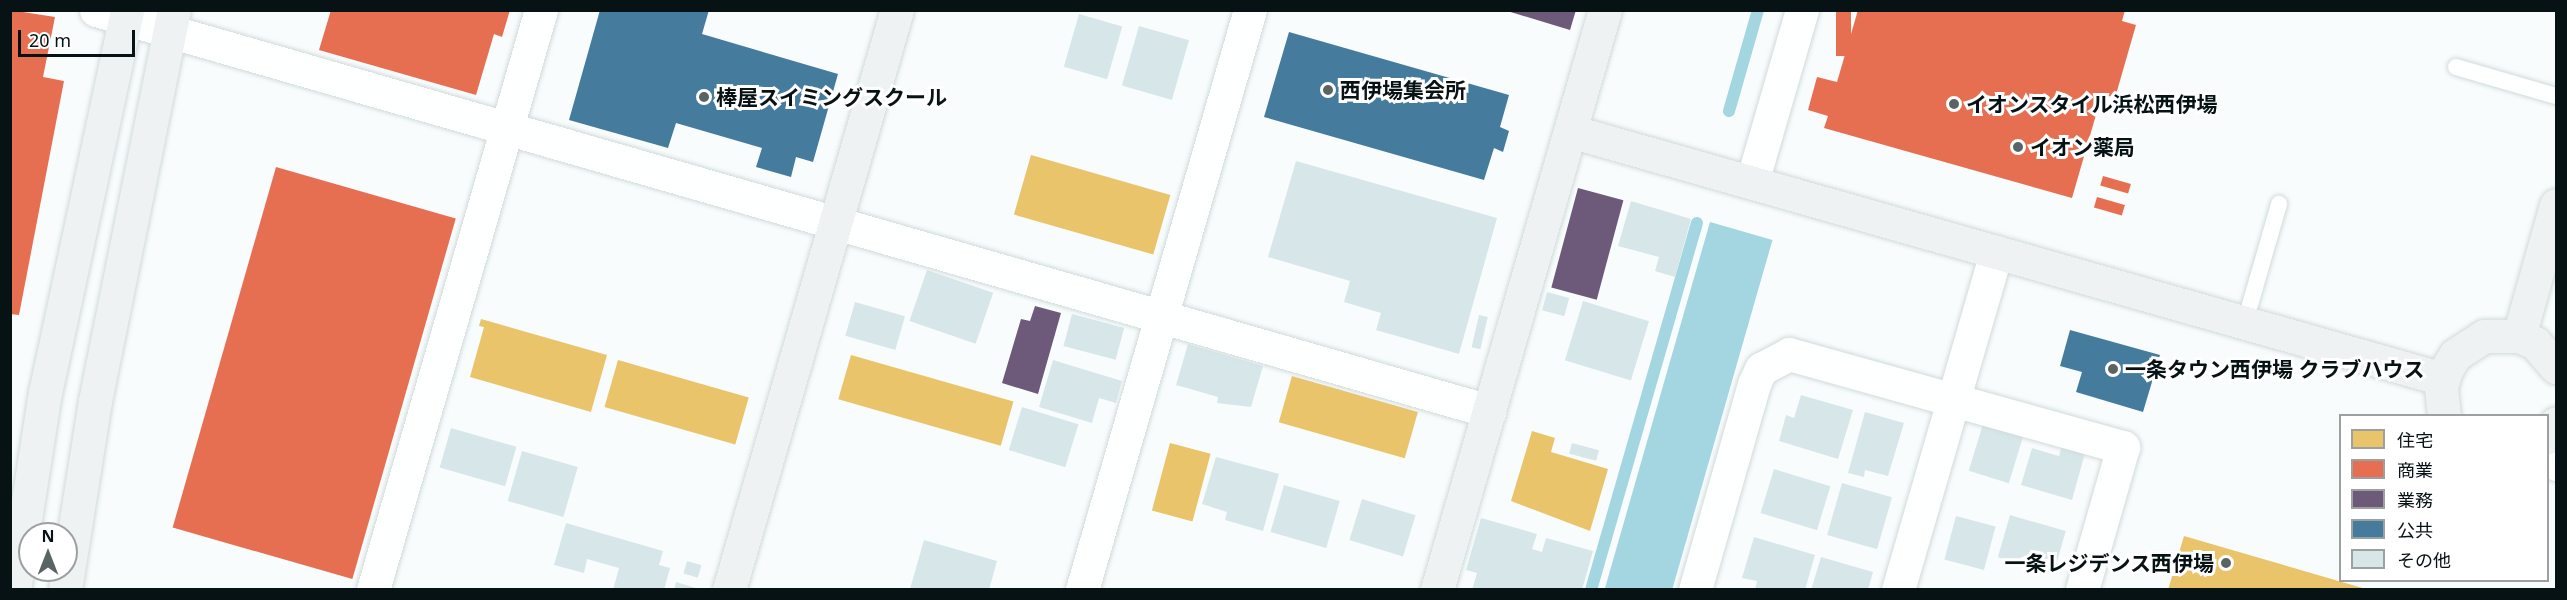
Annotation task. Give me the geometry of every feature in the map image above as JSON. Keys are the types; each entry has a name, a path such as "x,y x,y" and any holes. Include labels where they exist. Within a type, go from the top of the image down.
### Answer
{"street":[{"path":"373,590 541,10"},
{"path":"729,590 897,10"},
{"path":"1082,590 1250,10"},
{"path":"1437,590 1605,10"},
{"path":"1752,182 1802,10"},
{"path":"14,590 45,393 116,13 172,21 507,129 1489,411"},
{"path":"65,590 95,401 172,21"},
{"path":"1570,131 2443,379"},
{"path":"2519,336 2556,205"},
{"path":"1898,590 1996,252"},
{"path":"2444,414 2443,379 2468,343 2493,335 2519,336 2535,343 2556,368"},
{"path":"1695,590 1754,384 1773,358 1806,356 2123,447 2082,590"}],"lane":[{"path":"2456,67 2556,96"},
{"path":"2245,322 2279,204"}],"water":[{"path":"1710,222 1772,240 1672,590 1605,589"}],"building: 住宅":[{"path":"1031,155 1170,195 1153,255 1014,215"},
{"path":"481,319 607,355 591,412 470,377 484,327 479,326"},
{"path":"851,355 1013,402 1001,446 838,399"},
{"path":"618,360 749,397 735,445 604,407"},
{"path":"1292,376 1418,412 1405,458 1279,422"},
{"path":"1532,431 1555,438 1551,452 1608,469 1590,531 1511,501"},
{"path":"1170,443 1211,454 1192,521 1152,511"},
{"name":"一条レジデンス西伊場","path":"2184,536 2366,589 2366,590 2168,590"}],"building: 商業":[{"path":"10,10 55,17 43,77 64,81 19,315 10,314"},
{"path":"331,10 510,10 502,37 494,34 476,95 319,50"},
{"path":"1836,10 1851,10 1851,56 1836,56"},
{"name":"イオンスタイル浜松西伊場","path":"1858,10 2125,10 2122,21 2136,25 2115,98 2102,94 2072,198 1824,128 1828,116 1808,110 1817,77 1837,82"},
{"path":"276,167 456,219 352,579 173,527"},
{"path":"2103,176 2131,184 2128,194 2100,186"},
{"path":"2097,197 2125,205 2122,216 2094,208"}],"building: 業務":[{"path":"1504,10 1576,10 1570,30"},
{"path":"1578,188 1623,200 1597,300 1551,287"},
{"path":"1035,306 1061,313 1038,394 1002,383 1021,319 1030,321"}],"building: 公共":[{"name":"棒屋スイミングスクール","path":"600,10 709,10 702,34 838,74 813,162 796,157 791,177 756,167 762,148 676,123 668,148 569,120"},
{"path":"1289,32 1509,95 1500,127 1509,131 1503,152 1494,148 1484,180 1264,117"},
{"name":"一条タウン西伊場 クラブハウス","path":"2070,330 2160,355 2143,412 2076,392 2082,372 2060,366"}],"building: その他":[{"path":"1079,14 1122,26 1107,79 1064,67"},
{"path":"1139,26 1189,40 1172,100 1122,86"},
{"path":"1296,161 1497,218 1459,354 1376,330 1381,313 1344,302 1350,281 1268,257"},
{"path":"1631,201 1691,219 1675,277 1655,271 1659,257 1618,246"},
{"path":"927,270 993,293 976,344 909,321"},
{"path":"1547,292 1569,298 1564,316 1542,310"},
{"path":"1583,301 1649,321 1631,380 1565,360"},
{"path":"855,302 905,316 895,350 845,336"},
{"path":"1072,314 1124,328 1116,360 1063,346"},
{"path":"1479,315 1488,317 1480,349 1472,347"},
{"path":"1188,344 1263,366 1251,407 1217,403 1218,397 1176,385"},
{"path":"1053,360 1122,381 1116,403 1099,398 1092,423 1039,407"},
{"path":"1801,395 1853,410 1838,459 1779,441 1786,415 1794,418"},
{"path":"1022,407 1078,424 1065,467 1009,450"},
{"path":"1865,412 1904,423 1888,476 1865,470 1864,477 1848,473"},
{"path":"1983,424 2023,436 2009,483 1969,471"},
{"path":"451,428 516,447 505,486 440,467"},
{"path":"1572,443 1599,450 1596,461 1569,454"},
{"path":"2062,446 2085,453 2072,500 2021,485 2032,448 2059,456"},
{"path":"522,451 578,467 563,517 508,501"},
{"path":"1216,457 1279,474 1263,531 1225,520 1227,512 1202,504"},
{"path":"1774,469 1830,486 1817,530 1761,513"},
{"path":"1842,483 1892,497 1877,549 1827,535"},
{"path":"1284,485 1340,501 1326,548 1270,532"},
{"path":"1362,499 1416,515 1403,556 1349,540"},
{"path":"2010,515 2066,531 2054,573 1998,557"},
{"path":"1956,516 1996,527 1984,570 1944,559"},
{"path":"1481,518 1537,534 1532,549 1542,552 1546,538 1593,551 1582,590 1472,590 1477,573 1466,570"},
{"path":"566,523 663,551 659,565 670,568 664,590 613,590 619,568 587,559 584,573 554,565"},
{"path":"1754,537 1815,555 1805,590 1755,590 1757,581 1742,578"},
{"path":"924,540 997,561 989,590 910,589"},
{"path":"1821,557 1873,572 1868,590 1811,590"},
{"path":"687,561 701,565 698,578 683,573"},
{"path":"676,582 699,589 699,590 674,590"}],"waterway":[{"path":"1729,111 1758,10"},
{"path":"1591,590 1697,223"}],"place":[{"name":"西伊場集会所","path":"1328,90"},
{"name":"棒屋スイミングスクール","path":"704,97"},
{"name":"イオンスタイル浜松西伊場","path":"1954,104"},
{"name":"イオン薬局","path":"2018,147"},
{"name":"一条タウン西伊場 クラブハウス","path":"2113,369"},
{"name":"一条レジデンス西伊場","path":"2226,563"}]}
